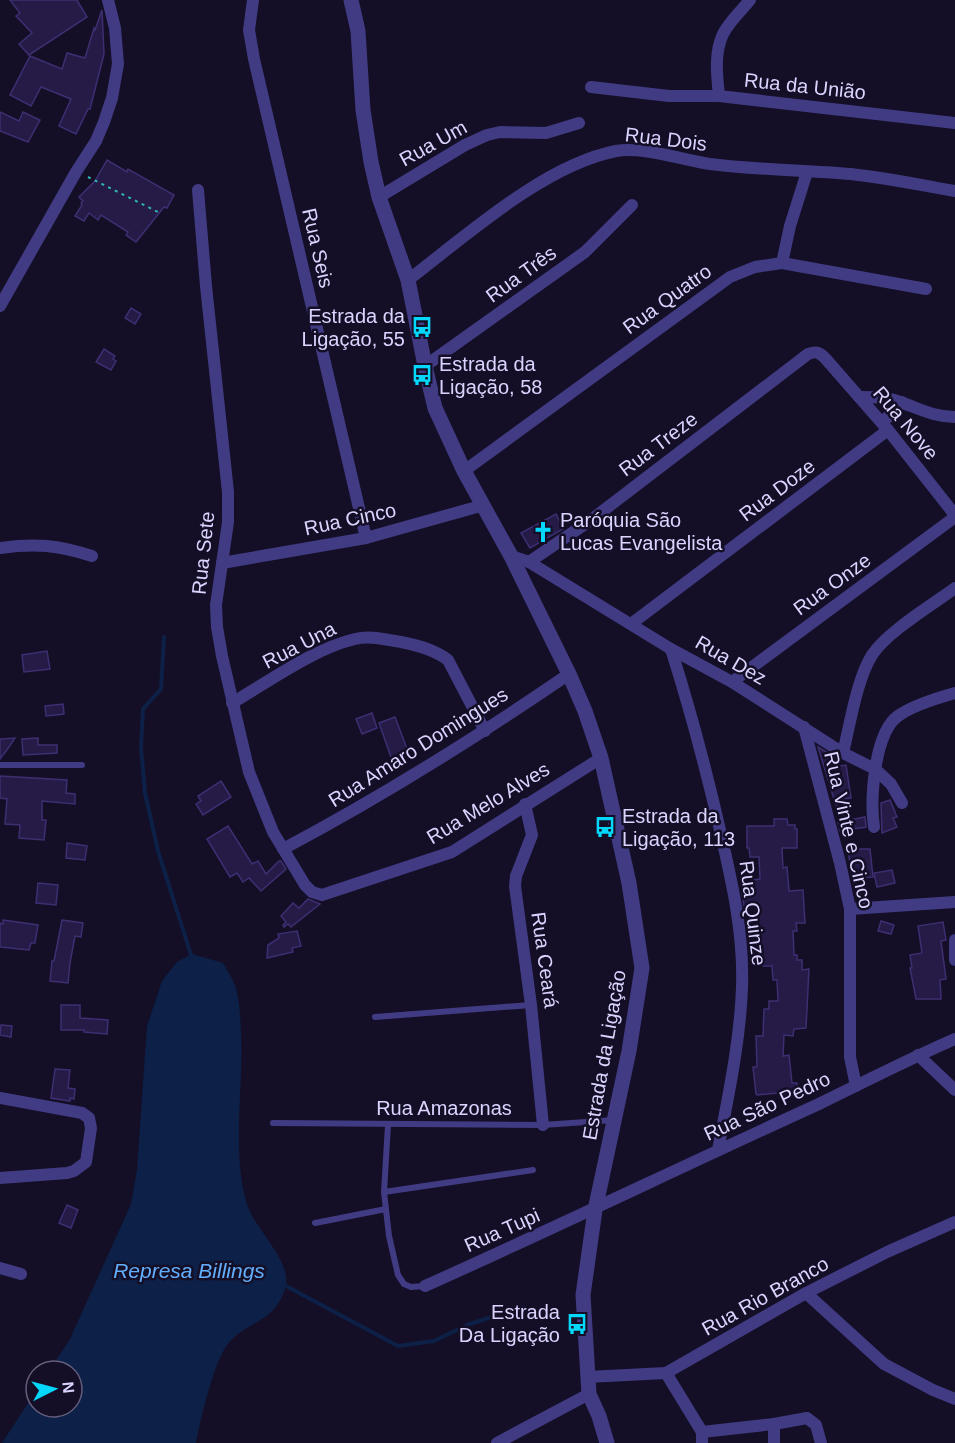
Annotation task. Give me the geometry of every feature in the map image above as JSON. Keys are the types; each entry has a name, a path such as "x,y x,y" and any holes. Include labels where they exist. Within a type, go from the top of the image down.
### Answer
{"street":[{"path":"0,306 96,141 112,98 118,64 115,28 108,0"},
{"name":"Rua Seis","path":"253,0 249,30 254,59 366,538"},
{"name":"Estrada da Ligação","path":"351,0 358,32 366,130 379,197 408,280 435,408 464,471 511,556 585,711 601,758 629,883 642,968 629,1051 596,1210 583,1294 589,1394 599,1416 607,1443"},
{"name":"Rua da União","path":"750,0 723,33 717,63 720,96 955,123"},
{"path":"591,87 669,96 720,96"},
{"name":"Rua Um","path":"379,197 465,145 487,135 501,132 546,133 579,123"},
{"name":"Rua Dois","path":"408,280 522,193 567,169 616,151 638,150 711,164 862,176 955,191"},
{"path":"782,263 790,226 807,172"},
{"name":"Rua Sete","path":"198,190 228,492 228,522 216,605 217,627 249,772 273,832 283,849 305,885 312,892 322,895"},
{"name":"Rua Três","path":"425,366 585,252 632,205"},
{"name":"Rua Quatro","path":"464,471 730,277 755,267 782,263 926,289"},
{"name":"Rua Treze","path":"529,562 591,520 808,354 817,352 825,358"},
{"name":"Rua Nove","path":"825,358 885,426 955,516"},
{"path":"860,397 902,402 935,416 955,417"},
{"name":"Rua Doze","path":"631,624 885,426 902,402"},
{"name":"Rua Cinco","path":"222,563 366,538 484,505"},
{"name":"Rua Onze","path":"732,682 955,516"},
{"path":"0,548 25,544 47,545 92,556"},
{"path":"511,556 529,562"},
{"name":"Rua Dez","path":"529,562 671,649 732,682 843,753 875,769 891,784 902,803"},
{"path":"843,753 866,667 873,653 888,638 955,588"},
{"name":"Rua Una","path":"232,703 321,652 355,639 372,637 410,644 441,655 448,660 485,731"},
{"name":"Rua Quinze","path":"671,649 701,746 734,888 741,946 742,988 738,1040 718,1150"},
{"name":"Rua Amaro Domingues","path":"283,849 375,799 485,731 569,674"},
{"path":"874,827 871,802 875,769 886,730 899,715 955,693"},
{"name":"Rua Vinte e Cinco","path":"804,727 850,909 850,1057 856,1086"},
{"name":"Rua Melo Alves","path":"322,895 452,852 601,758"},
{"name":"Rua Ceará","path":"525,804 532,835 516,876 515,885 531,1005 543,1125"},
{"path":"850,909 955,902"},
{"path":"955,940 955,960"},
{"name":"Rua São Pedro","path":"596,1210 955,1039"},
{"path":"918,1055 955,1090"},
{"path":"0,1098 82,1113 89,1118 91,1128 86,1162 74,1171 0,1178"},
{"name":"Rua Tupi","path":"425,1286 596,1210"},
{"name":"Rua Rio Branco","path":"587,1377 666,1373 806,1293 887,1252 955,1222"},
{"path":"0,1268 21,1274"},
{"path":"806,1293 884,1364 955,1399"},
{"path":"666,1373 702,1438 807,1418 816,1425 821,1443"},
{"path":"497,1443 589,1394"},
{"path":"774,1424 774,1443"}],"lane":[{"path":"0,765 82,765"},
{"path":"375,1017 531,1005"},
{"name":"Rua Amazonas","path":"273,1123 543,1125 615,1120"},
{"path":"388,1125 384,1192 389,1236 401,1282 411,1287 425,1286"},
{"path":"384,1192 533,1170"},
{"path":"315,1223 386,1209"}],"path":[{"path":"76,172 158,212"}],"water":[{"name":"Represa Billings","path":"192,954 223,963 236,989 241,1032 239,1142 242,1184 251,1214 284,1268 285,1289 273,1310 232,1339 225,1348 211,1381 196,1443 2,1443 24,1409 24,1419 84,1419 84,1359 57,1359 70,1339 131,1204 137,1170 147,1026 162,981 177,962"}],"building":[{"path":"10,0 77,0 87,17 29,55 19,44 32,33 16,16 20,13"},
{"path":"102,10 104,54 90,109 76,134 59,126 71,99 41,87 31,106 10,95 30,56 62,69 67,53 85,58"},
{"path":"0,112 19,121 23,112 40,120 28,142 0,131"},
{"path":"107,160 174,195 167,208 164,207 136,242 126,235 128,232 101,215 98,220 89,213 84,221 75,216 83,201 79,197 95,181"},
{"path":"131,308 141,314 135,324 125,318"},
{"path":"104,349 115,356 113,359 116,361 111,370 96,362"},
{"name":"Paróquia São Lucas Evangelista","path":"556,514 563,529 530,548 521,533"},
{"path":"47,651 50,669 24,672 22,655"},
{"path":"63,704 64,714 46,716 45,706"},
{"path":"372,713 377,728 362,734 356,719"},
{"path":"395,717 409,754 392,760 379,723"},
{"path":"15,738 9,747 0,759 0,739"},
{"path":"38,738 38,745 57,745 57,753 23,755 22,739"},
{"path":"818,747 831,755 834,767 846,765 851,798 843,799 850,820 865,817 866,827 840,831 838,812"},
{"path":"0,776 67,780 66,793 75,794 75,804 42,801 42,820 46,820 44,840 19,838 20,825 5,824 7,799 0,798"},
{"path":"221,781 231,797 203,815 196,804 201,801 198,796"},
{"path":"890,800 897,817 893,818 897,827 882,833 881,803"},
{"path":"774,819 787,819 788,825 795,825 797,829 797,848 782,848 783,868 787,867 789,891 803,890 805,923 796,923 797,931 793,931 794,955 797,955 797,960 802,960 802,970 809,969 806,1028 794,1029 793,1036 784,1035 783,1056 789,1055 792,1083 797,1083 798,1095 779,1097 778,1093 756,1094 753,1067 757,1067 756,1036 763,1036 764,1009 769,1009 769,1001 778,1001 777,980 773,980 772,966 763,966 762,941 753,941 752,925 757,925 756,905 744,906 742,894 752,893 752,880 760,879 759,857 750,857 749,848 747,848 747,826 774,826"},
{"path":"228,826 252,864 258,861 266,874 279,861 286,869 261,891 249,878 243,882 237,873 230,877 207,839"},
{"path":"67,843 87,846 85,860 66,858"},
{"path":"848,849 870,849 873,877 852,878"},
{"path":"892,870 895,883 877,887 874,873"},
{"path":"38,883 58,885 56,905 36,903"},
{"path":"308,899 320,904 291,927 288,924 284,927 286,922 281,916 293,903 299,908"},
{"path":"3,920 38,925 35,943 31,943 29,950 0,947 0,923 3,924"},
{"path":"62,920 83,923 81,937 75,936 68,983 50,981 52,961 54,961"},
{"path":"881,921 894,925 891,934 878,931"},
{"path":"943,922 946,940 941,941 946,979 940,980 941,999 916,999 910,955 922,953 918,926"},
{"path":"297,931 301,946 292,948 293,952 267,958 268,945 279,938 278,934"},
{"path":"61,1005 80,1005 80,1018 108,1020 107,1034 84,1032 84,1030 61,1030"},
{"path":"1,1025 12,1026 11,1037 0,1035"},
{"path":"55,1069 70,1070 68,1088 75,1089 74,1099 70,1098 70,1101 51,1098"},
{"path":"67,1205 78,1210 71,1228 59,1223"}],"waterway":[{"path":"164,637 161,689 143,709 141,748 145,793 158,851 192,958"},
{"path":"286,1286 398,1346 434,1341 467,1325 522,1307"}],"place":[{"name":"Estrada da Ligação, 55","path":"422,327"},
{"name":"Estrada da Ligação, 58","path":"422,375"},
{"name":"Paróquia São Lucas Evangelista","path":"543,532"},
{"name":"Estrada da Ligação, 113","path":"605,827"},
{"name":"Estrada Da Ligação","path":"577,1324"}]}
